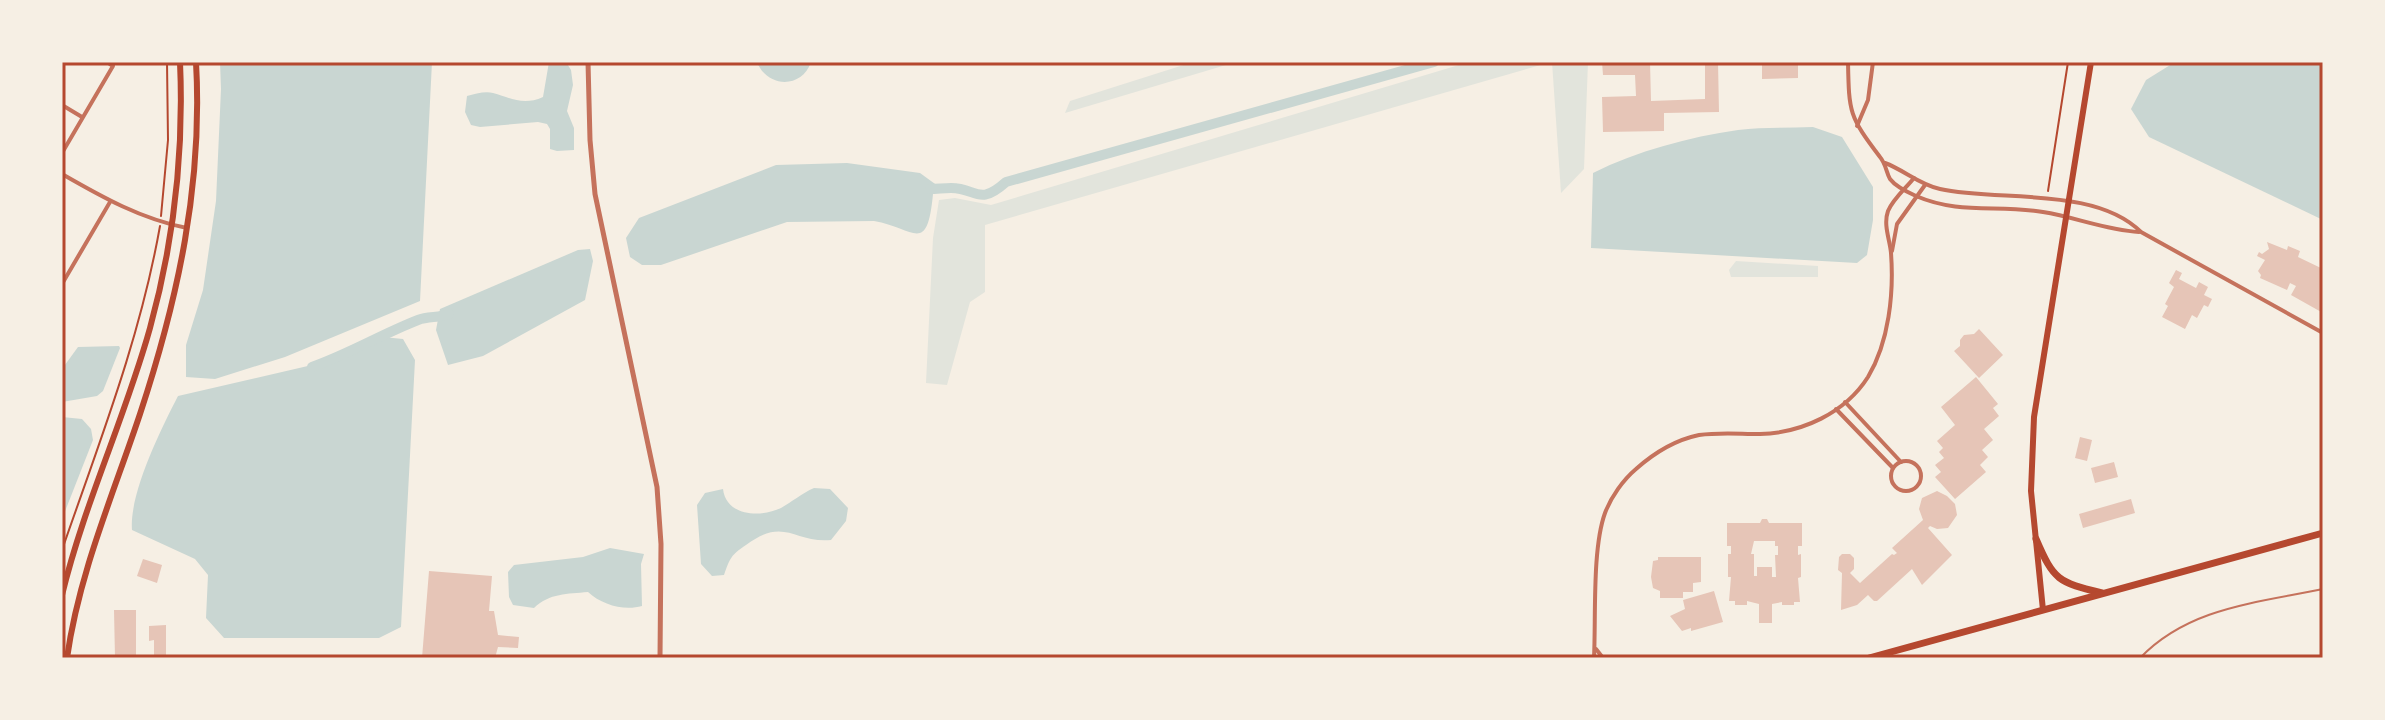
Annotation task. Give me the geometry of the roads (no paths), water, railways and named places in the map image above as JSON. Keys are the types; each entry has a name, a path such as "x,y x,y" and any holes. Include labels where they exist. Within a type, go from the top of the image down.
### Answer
{"main road":[{"path":"62,595 150,329 172,225 181,140 180,62"},
{"path":"67,658 81,584 166,331 183,263 196,132 196,62"},
{"path":"2043,610 2031,491 2034,417 2091,62"},
{"path":"1869,658 2323,533"},
{"path":"2036,539 2050,571 2065,582 2104,593"}],"street":[{"path":"62,153 113,66 107,62"},
{"path":"588,62 595,194 657,487 661,544 660,658"},
{"path":"1848,62 1848,99 1857,126 1885,163 1891,180 1904,191 1939,206 2044,212 2141,232"},
{"path":"1857,126 1868,100 1873,62"},
{"path":"62,105 82,117"},
{"path":"1885,163 1925,185 1969,194 2047,197 2128,219 2141,232 2323,333"},
{"path":"62,174 110,202 160,223 188,228"},
{"path":"1891,253 1886,225 1888,211 1914,178"},
{"path":"1594,658 1599,548 1605,514 1617,491 1631,473 1671,445 1696,436 1722,432 1784,432 1809,425 1845,402 1867,377 1880,350 1897,224 1925,185"},
{"path":"62,284 110,202"},
{"path":"1845,402 1901,462"},
{"path":"1836,409 1893,468"},
{"path":"1911,461 1918,467 1921,477 1916,488 1903,491 1895,487 1891,478 1893,468 1901,462 1911,461"},
{"path":"1594,647 1603,658"}],"lane":[{"path":"2140,658 2159,638 2214,613 2323,589"}],"waterway":[{"path":"930,189 960,189 983,195 1006,182 1434,62"},
{"path":"312,367 418,320 449,314"}]}
